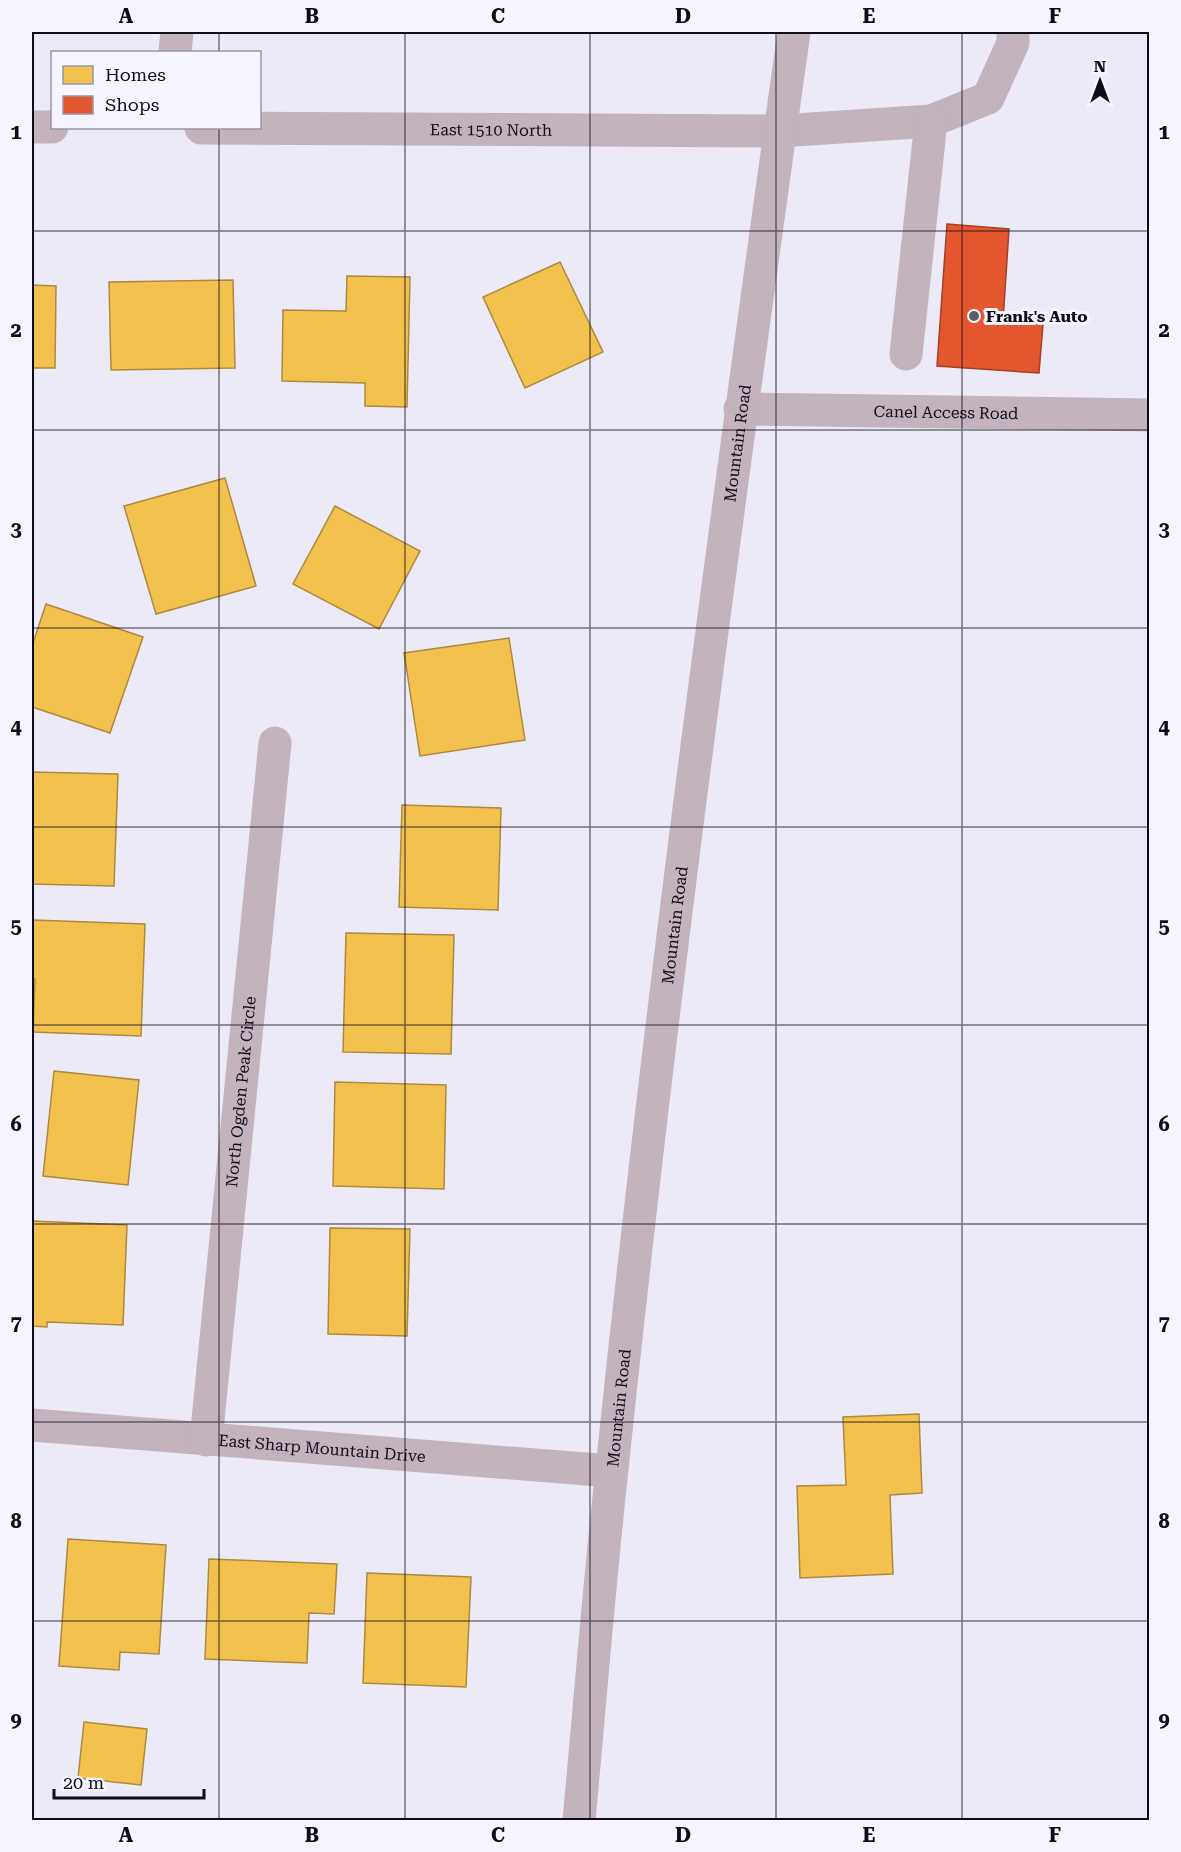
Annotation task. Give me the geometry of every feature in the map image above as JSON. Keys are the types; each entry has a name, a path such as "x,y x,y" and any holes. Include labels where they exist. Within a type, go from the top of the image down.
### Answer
{"street":[{"path":"175,51 177,32"},
{"name":"Mountain Road","path":"579,1821 611,1471 655,1086 740,409 794,32"},
{"name":"East 1510 North","path":"261,128 780,131 931,121 988,98 1013,44 1013,32"},
{"path":"906,354 931,121"},
{"path":"32,127 51,127"},
{"name":"Canel Access Road","path":"740,409 1149,415"},
{"name":"North Ogden Peak Circle","path":"206,1440 275,743"},
{"name":"East Sharp Mountain Drive","path":"32,1425 611,1471"}],"building: Homes":[{"path":"560,262 603,352 525,388 483,297"},
{"path":"347,276 410,277 407,407 365,406 365,383 282,381 283,310 346,311"},
{"path":"233,280 235,368 111,370 109,282"},
{"path":"32,285 56,286 55,368 32,368"},
{"path":"225,478 256,586 156,614 124,506"},
{"path":"335,506 420,551 379,629 293,584"},
{"path":"46,604 143,637 110,733 32,707 32,646"},
{"path":"509,638 525,740 420,756 404,653"},
{"path":"32,772 118,774 114,886 32,884"},
{"path":"402,805 501,808 498,910 399,907"},
{"path":"32,920 145,924 141,1036 33,1032 35,979 32,978"},
{"path":"346,933 454,935 451,1054 343,1052"},
{"path":"54,1071 139,1080 128,1185 43,1176"},
{"path":"335,1082 446,1085 444,1189 333,1186"},
{"path":"32,1221 127,1225 123,1325 47,1322 47,1327 32,1326"},
{"path":"330,1228 410,1229 407,1336 328,1334"},
{"path":"919,1414 922,1493 890,1495 893,1574 800,1578 797,1486 846,1485 843,1417"},
{"path":"68,1539 166,1545 159,1654 120,1652 119,1670 59,1666"},
{"path":"209,1559 337,1564 334,1614 309,1613 307,1663 205,1659"},
{"path":"367,1573 471,1577 466,1687 363,1683"},
{"path":"84,1722 147,1729 141,1785 78,1778"}],"building: Shops":[{"path":"947,224 1009,229 1003,321 1043,324 1039,373 937,366"}],"place":[{"name":"Frank's Auto","path":"974,316"}]}
